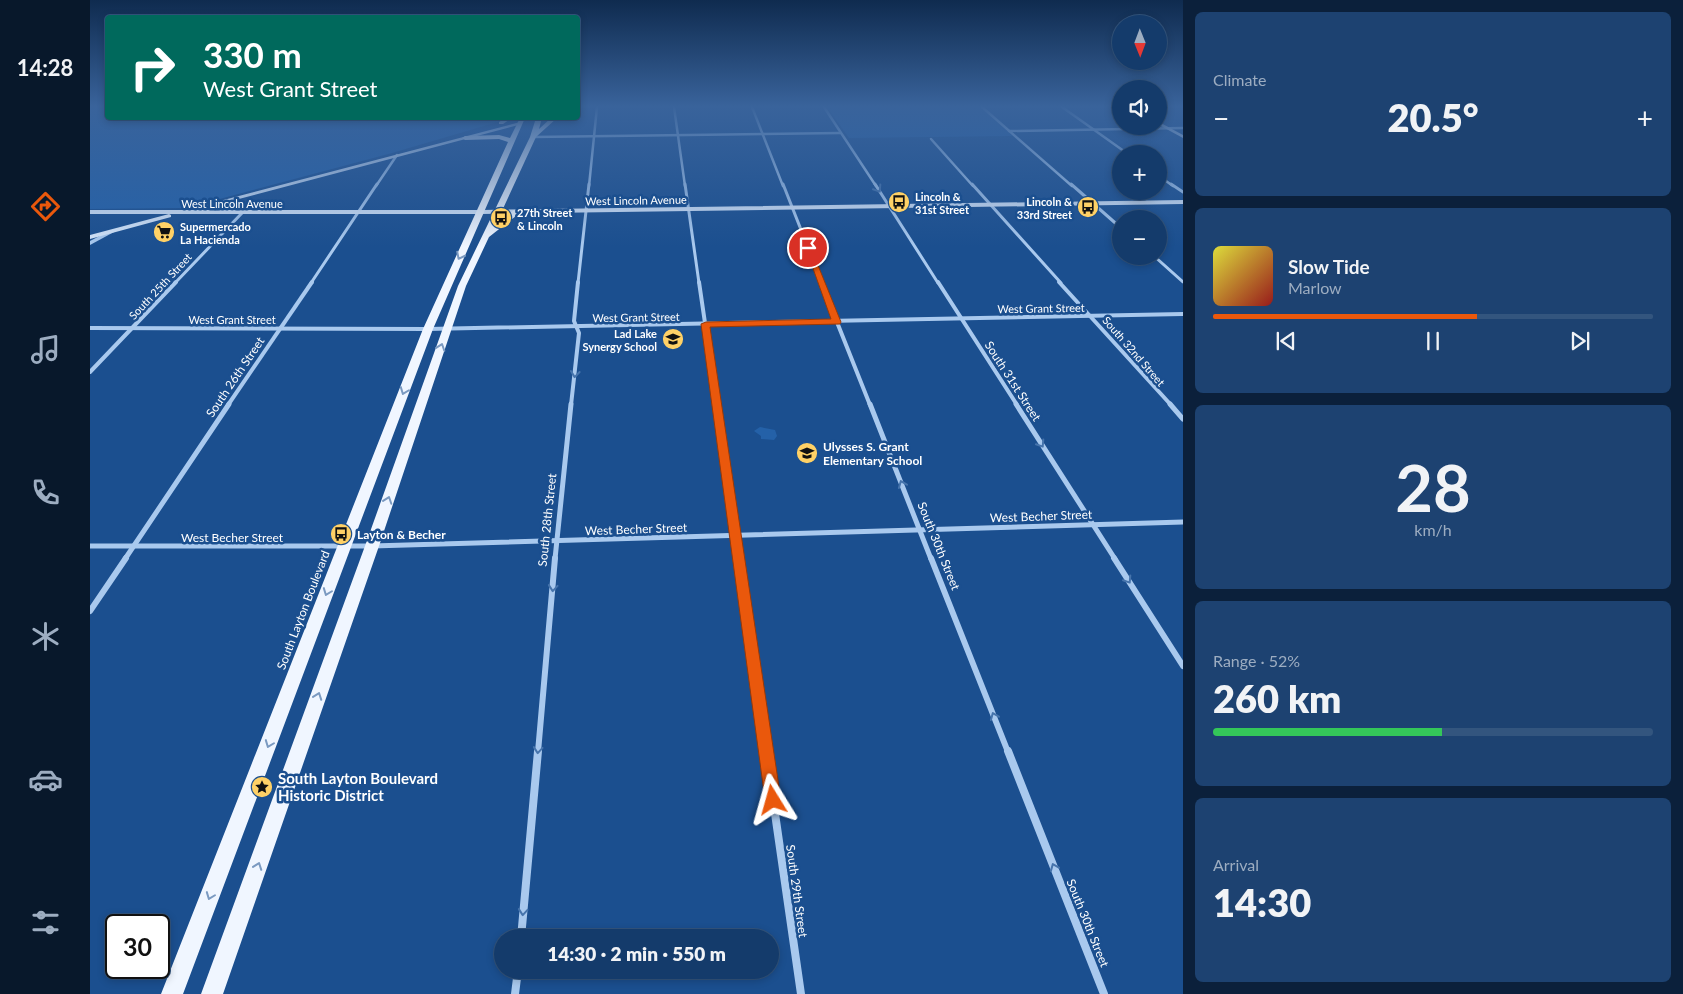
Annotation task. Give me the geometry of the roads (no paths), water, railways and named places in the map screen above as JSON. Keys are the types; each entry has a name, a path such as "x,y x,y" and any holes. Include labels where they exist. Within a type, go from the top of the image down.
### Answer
{"main road":[{"path":"90,237 402,153"},
{"name":"South Layton Boulevard","path":"172,994 428,329 456,263 482,212 508,153"},
{"path":"212,994 372,546 462,286 525,153"},
{"name":"West Lincoln Avenue","path":"90,212 517,212 1183,202"},
{"path":"484,238 517,212"}],"street":[{"name":"South 28th Street","path":"522,929 557,541 579,333 574,321 592,153"},
{"name":"South 29th Street","path":"681,153 801,994"},
{"name":"South 30th Street","path":"770,153 1104,994"},
{"name":"South 31st Street","path":"854,153 1183,666"},
{"name":"South 32nd Street","path":"944,153 1183,419"},
{"path":"1035,153 1112,220"},
{"name":"South 26th Street","path":"90,611 280,328 360,213 397,155"},
{"path":"1167,181 1183,192"},
{"name":"South 25th Street","path":"90,372 242,213"},
{"path":"90,243 111,232"},
{"path":"1164,265 1183,282"},
{"name":"West Grant Street","path":"90,328 447,329 1183,314"},
{"name":"West Becher Street","path":"90,546 344,547 1183,522"},
{"path":"515,994 517,979"}],"place":[{"name":"Lincoln & 31st Street","path":"899,202"},
{"name":"Lincoln & 33rd Street","path":"1088,207"},
{"name":"27th Street & Lincoln","path":"501,218"},
{"name":"Supermercado La Hacienda","path":"164,232"},
{"name":"Lad Lake Synergy School","path":"673,339"},
{"name":"Ulysses S. Grant Elementary School","path":"807,453"},
{"name":"Layton & Becher","path":"341,534"},
{"name":"South Layton Boulevard Historic District","path":"262,787"}]}
